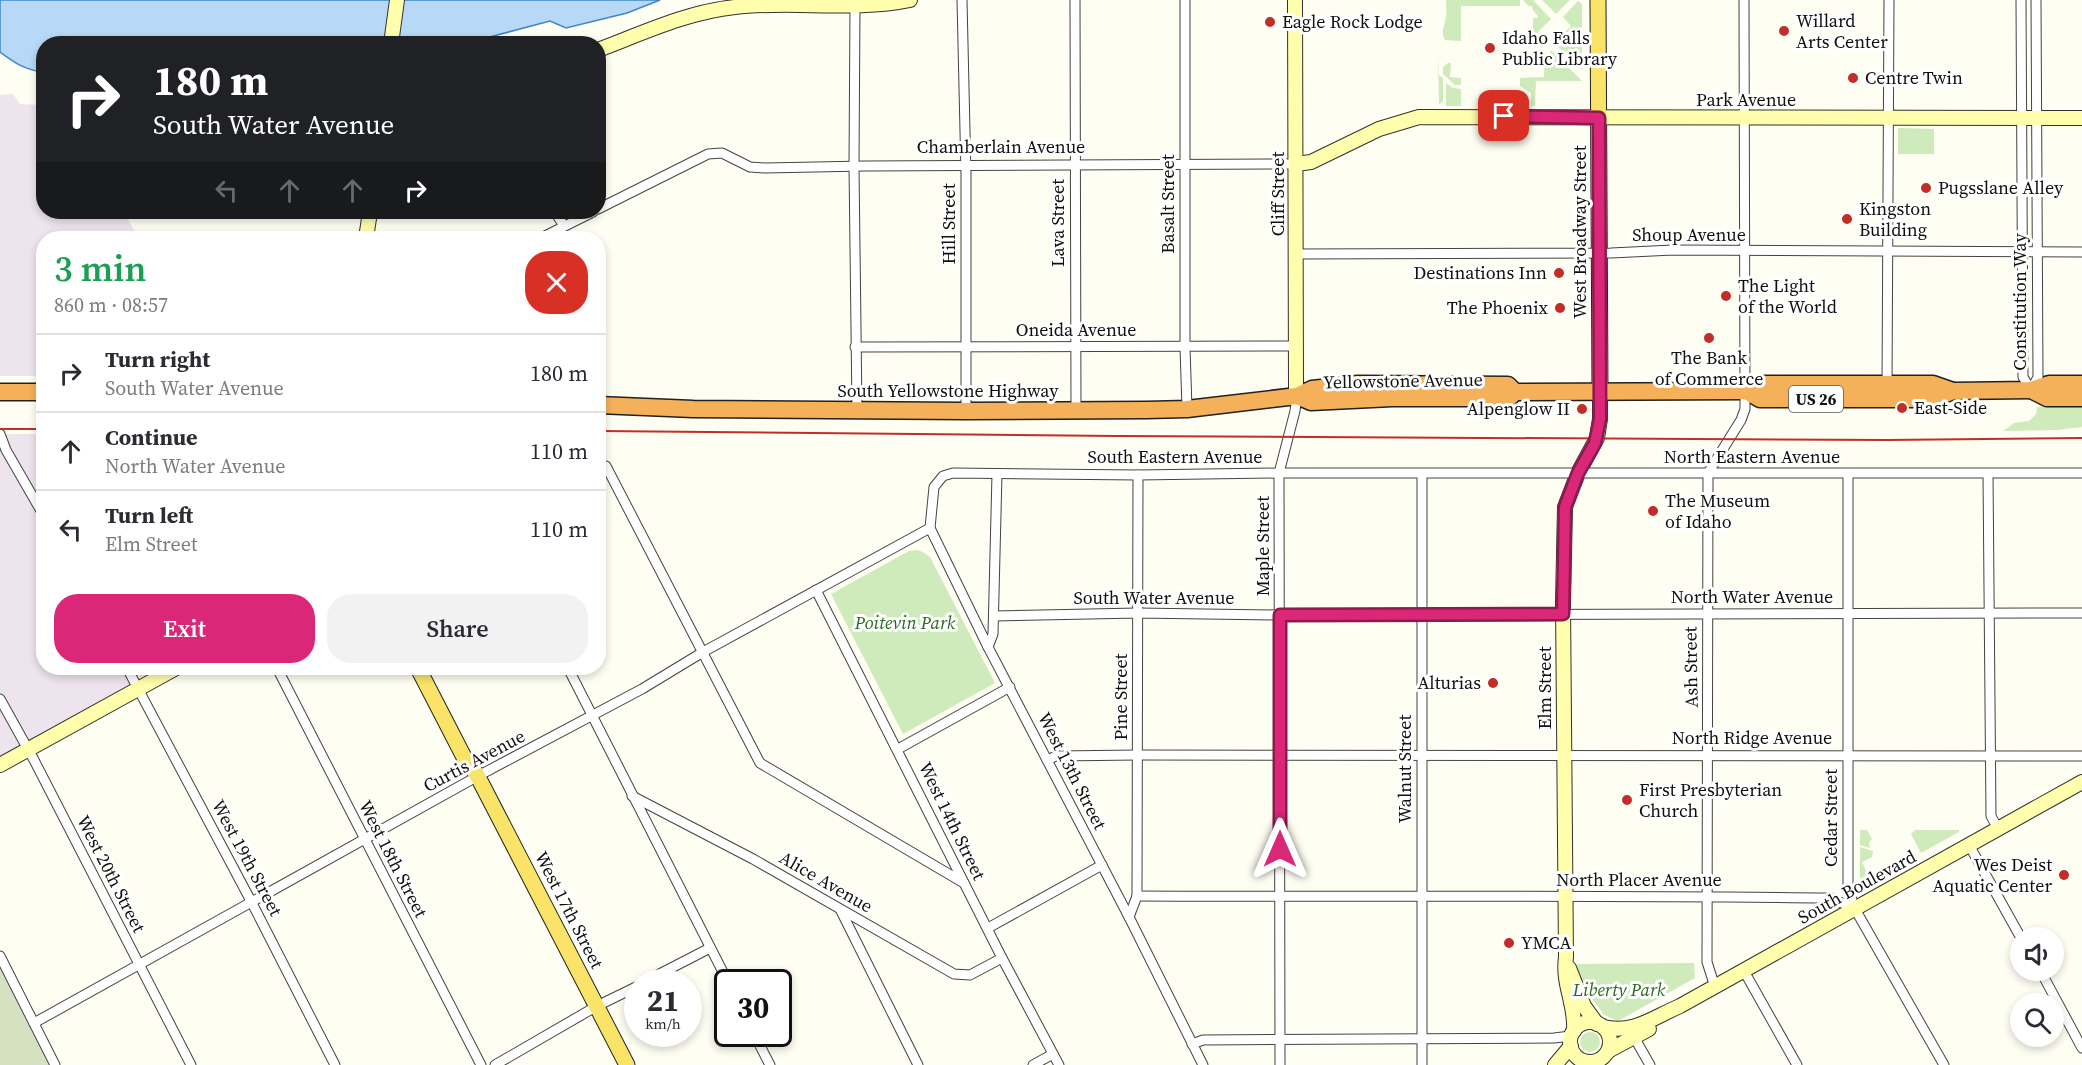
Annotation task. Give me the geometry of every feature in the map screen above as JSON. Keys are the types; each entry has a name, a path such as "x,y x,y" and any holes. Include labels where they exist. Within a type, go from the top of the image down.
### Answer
{"highway":[{"name":"Yellowstone Avenue","path":"1296,392 1358,384 1508,385 1515,392 1746,391 1760,399 1887,392 1933,384 1953,391 2031,390 2049,384 2082,384"},
{"name":"Yellowstone Avenue","path":"2031,390 2047,398 2082,398"},
{"path":"0,392 36,392"},
{"name":"South Yellowstone Highway","path":"606,405 857,411 1187,409 1296,392"}],"main road":[{"name":"West Broadway Street","path":"1598,0 1600,391"},
{"name":"West 17th Street","path":"422,675 467,763 477,774 627,1065"},
{"name":"West 17th Street","path":"432,675 475,758 477,774"}],"street":[{"path":"392,36 397,0"},
{"path":"606,47 666,23 710,10 763,4 855,5 910,0"},
{"name":"Hill Street","path":"962,0 966,411"},
{"name":"Lava Street","path":"1075,0 1076,411"},
{"name":"Basalt Street","path":"1185,0 1187,409"},
{"name":"Cliff Street","path":"1295,0 1296,392"},
{"path":"1708,473 1742,420 1745,409 1744,0"},
{"path":"1887,392 1889,0"},
{"name":"Constitution Way","path":"2021,0 2023,377 2031,390"},
{"name":"Constitution Way","path":"2031,390 2038,377 2036,0"},
{"path":"855,5 857,411"},
{"name":"Park Avenue","path":"1410,118 1458,116 2082,118"},
{"name":"Chamberlain Avenue","path":"606,205 708,154 722,153 750,167 765,168 1296,164 1311,162 1379,129 1410,118"},
{"path":"560,219 564,226"},
{"path":"555,231 578,219"},
{"name":"Shoup Avenue","path":"1296,254 1599,253 1673,250 2082,252"},
{"name":"Oneida Avenue","path":"855,347 1296,346"},
{"name":"Elm Street","path":"1572,1038 1573,1010 1565,986 1564,971 1566,957 1563,755 1565,507 1578,473 1597,438 1600,391"},
{"name":"Maple Street","path":"1280,1065 1280,473 1295,411 1296,392"},
{"path":"0,434 3,452 36,504"},
{"path":"606,466 760,763 964,883"},
{"name":"South Eastern Avenue","path":"930,528 934,487 948,473 1422,474"},
{"name":"Ash Street","path":"1708,473 1707,962 1715,987"},
{"name":"North Eastern Avenue","path":"1422,474 2082,473"},
{"path":"988,647 993,634 994,616 997,474"},
{"name":"Walnut Street","path":"1422,474 1422,1065"},
{"name":"Cedar Street","path":"1848,474 1848,889 1855,909 1944,1065"},
{"path":"1988,474 1991,816 1998,829"},
{"name":"Pine Street","path":"1129,917 1137,896 1138,475"},
{"name":"Curtis Avenue","path":"34,1023 252,903 477,774 592,715 930,528"},
{"name":"West 13th Street","path":"930,528 988,647 1129,917 1203,1065"},
{"name":"West 14th Street","path":"816,590 1002,958 1059,1065"},
{"name":"South Water Avenue","path":"994,616 1138,613 1280,615 1422,613"},
{"name":"North Water Avenue","path":"1422,613 2082,613"},
{"name":"West 19th Street","path":"132,675 335,1065"},
{"path":"0,765 164,675"},
{"name":"West 18th Street","path":"281,675 481,1065"},
{"path":"572,675 721,969"},
{"path":"898,749 1010,687"},
{"name":"West 20th Street","path":"0,699 191,1065"},
{"name":"North Ridge Avenue","path":"1047,760 1056,756 1138,755 2082,756"},
{"name":"South Boulevard","path":"1600,1025 1624,1030 1634,1028 1680,1006 2081,784"},
{"name":"Alice Avenue","path":"632,796 753,859 954,974 970,975 1002,958"},
{"path":"1969,845 2015,927"},
{"path":"988,928 1102,865"},
{"name":"North Placer Avenue","path":"1137,896 1831,898 1855,909"},
{"path":"841,911 918,1065"},
{"path":"669,969 710,948"},
{"path":"0,956 55,1065"},
{"name":"Elm Street","path":"1566,957 1581,998 1600,1025"},
{"path":"1744,971 1797,1065"},
{"path":"2046,981 2082,1048"},
{"path":"495,1065 624,993"},
{"name":"South Boulevard","path":"1608,1051 1654,1026 1680,1006"},
{"path":"1555,1065 1572,1038 1584,1023 1600,1025 1610,1038 1608,1051 1599,1060 1579,1063 1572,1038"},
{"path":"1634,1037 1650,1065"},
{"path":"1192,1044 1203,1040 1572,1038"},
{"path":"761,1047 770,1065"},
{"path":"1033,1065 1053,1054"}],"shaded area":[{"path":"13,94 20,104 36,105 36,219 128,219 134,231 36,231 36,376 0,376 0,95"},
{"path":"0,434 36,434 36,675 131,675 139,689 0,765"}],"green space":[{"path":"1446,0 1520,0 1520,6 1461,6 1461,41 1445,40 1443,31"},
{"path":"1523,0 1533,0 1551,19 1538,32 1542,37 1540,39 1537,37 1533,41 1533,18 1538,18 1538,16 1532,6"},
{"path":"1542,0 1570,0 1556,14"},
{"path":"1578,1 1582,4 1582,70 1554,43 1571,26 1563,17"},
{"path":"1551,50 1582,81 1536,81 1535,106 1531,106 1531,93 1520,86 1520,78 1544,77 1545,53 1550,53"},
{"path":"1438,51 1439,75 1443,78 1443,101 1439,105"},
{"path":"1451,63 1450,77 1461,78 1461,85 1455,85 1443,74 1443,67"},
{"path":"1446,83 1453,88 1461,89 1461,106 1446,106"},
{"path":"1898,128 1934,129 1934,154 1898,154"},
{"path":"2082,406 2082,427 2003,431 2014,423 2029,421 2036,414 2037,407"},
{"name":"Poitevin Park","path":"917,550 930,557 995,683 903,734 831,594 909,551"},
{"path":"131,675 164,675 139,689"},
{"path":"1860,830 1867,830 1872,839 1869,843 1870,848 1860,845"},
{"path":"1915,830 1959,830 1959,832 1921,853 1911,834"},
{"path":"1860,847 1873,851 1872,857 1862,862 1869,877 1904,857 1914,857 1860,887"},
{"path":"0,956 55,1065 0,1065"},
{"name":"Liberty Park","path":"1694,963 1695,978 1618,1021 1604,1015 1591,997 1587,997 1577,964"},
{"path":"1590,1032 1597,1035 1600,1042 1597,1049 1590,1052 1583,1049 1580,1042 1583,1035"}],"water":[{"path":"0,0 660,0 627,13 566,28 550,21 493,36 36,36 36,71 20,65 0,52"}],"railway":[{"path":"0,429 36,429"},
{"path":"606,431 1887,440 2082,438"}],"place":[{"name":"Eagle Rock Lodge","path":"1270,22"},
{"name":"Willard Arts Center","path":"1784,31"},
{"name":"Idaho Falls Public Library","path":"1490,48"},
{"name":"Centre Twin","path":"1853,78"},
{"name":"Pugsslane Alley","path":"1926,188"},
{"name":"Kingston Building","path":"1847,219"},
{"name":"Destinations Inn","path":"1559,273"},
{"name":"The Light of the World","path":"1726,296"},
{"name":"The Phoenix","path":"1560,308"},
{"name":"The Bank of Commerce","path":"1709,338"},
{"name":"East-Side","path":"1902,408"},
{"name":"Alpenglow II","path":"1582,409"},
{"name":"The Museum of Idaho","path":"1653,511"},
{"name":"Alturias","path":"1493,683"},
{"name":"First Presbyterian Church","path":"1627,800"},
{"name":"Wes Deist Aquatic Center","path":"2064,875"},
{"name":"YMCA","path":"1509,943"}],"route":[{"path":"1280,849 1280,615 1563,614 1565,507 1578,473 1597,438 1600,419 1599,118 1504,116"}]}
